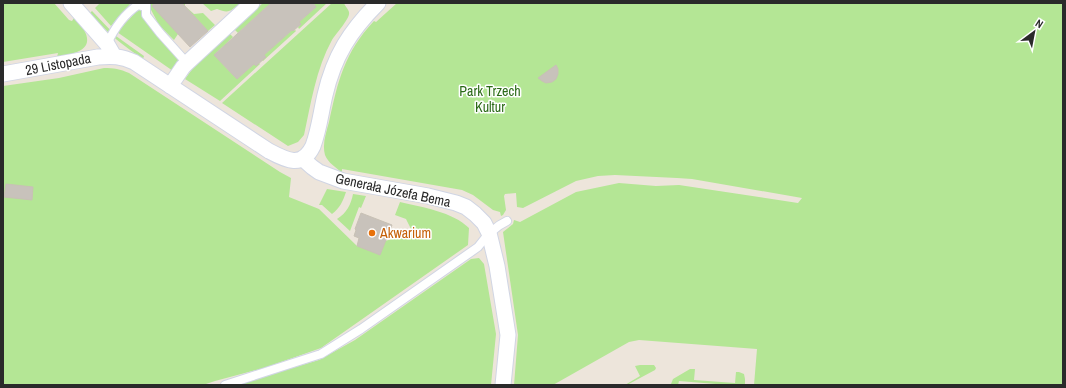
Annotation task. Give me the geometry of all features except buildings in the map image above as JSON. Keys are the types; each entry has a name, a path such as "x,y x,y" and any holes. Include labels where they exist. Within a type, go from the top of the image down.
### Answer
{"street":[{"path":"70,3 110,50 134,62 269,151 286,160 293,161 303,159 311,151 329,80 337,59 368,6"},
{"path":"170,86 183,67 252,3"},
{"name":"29 Listopada","path":"3,74 98,56 110,50"},
{"name":"Generała Józefa Bema","path":"303,159 312,168 319,172 344,180 428,196 456,203 475,214 484,223 497,266 508,335 503,385"}],"lane":[{"path":"110,50 116,26 131,10 138,5 146,5 146,15 187,63"},
{"path":"225,385 321,354 332,348 478,247 488,233 499,224 506,221"}],"green space":[{"path":"3,3 54,3 69,20 72,21 74,18 80,25 87,37 87,43 75,53 57,57 58,53 3,62"},
{"path":"100,3 133,3 130,4 111,26 95,8"},
{"path":"149,3 155,3 178,34 174,40 159,25 149,6"},
{"path":"182,3 185,3 185,6 194,14 203,13 215,25 208,31"},
{"path":"202,3 240,3 230,11 217,9 211,11"},
{"path":"263,3 271,3 238,33 234,29"},
{"path":"313,3 327,3 299,29 298,27 301,24 299,22 316,7"},
{"path":"332,3 344,3 349,13 345,23 332,40 326,51 318,74 304,135 298,142 288,146 222,103"},
{"name":"Park Trzech Kultur","path":"397,3 1063,3 1063,385 754,385 757,349 639,340 629,342 553,385 514,385 518,335 503,232 513,224 514,220 520,222 576,192 619,183 656,186 679,185 798,203 802,198 692,179 615,175 598,176 576,181 523,208 517,207 516,193 505,194 506,210 501,216 500,212 493,210 473,195 462,190 342,169 342,173 328,160 325,155 324,147 339,80 349,56 364,33 374,21 376,22"},
{"path":"139,10 143,12 145,19 168,48 182,59 173,71 117,32"},
{"path":"92,11 116,36 144,56 143,59 108,32 90,13"},
{"path":"292,30 296,31 263,61 264,55"},
{"path":"229,33 233,37 214,55 237,79 254,64 260,64 220,101 185,79 193,68"},
{"path":"104,68 117,69 129,73 291,178 289,197 319,209 357,246 380,254 385,241 413,233 406,219 395,215 400,202 437,211 462,222 469,228 468,245 321,348 264,368 203,385 3,385 3,86 59,78"},
{"path":"327,189 346,192 341,204 332,214 322,205 319,205"},
{"path":"353,194 366,196 361,208 359,207 350,231 337,219 348,208"},
{"path":"479,258 484,264 496,334 491,385 234,385 319,360 355,340 471,259"},
{"path":"654,365 656,368 655,370 625,385 640,376 635,366"},
{"path":"690,369 695,369 694,380 735,383 736,372 739,372 744,374 745,385 679,381 678,385 671,384 673,379"}],"place":[{"name":"Akwarium","path":"372,233"}]}
